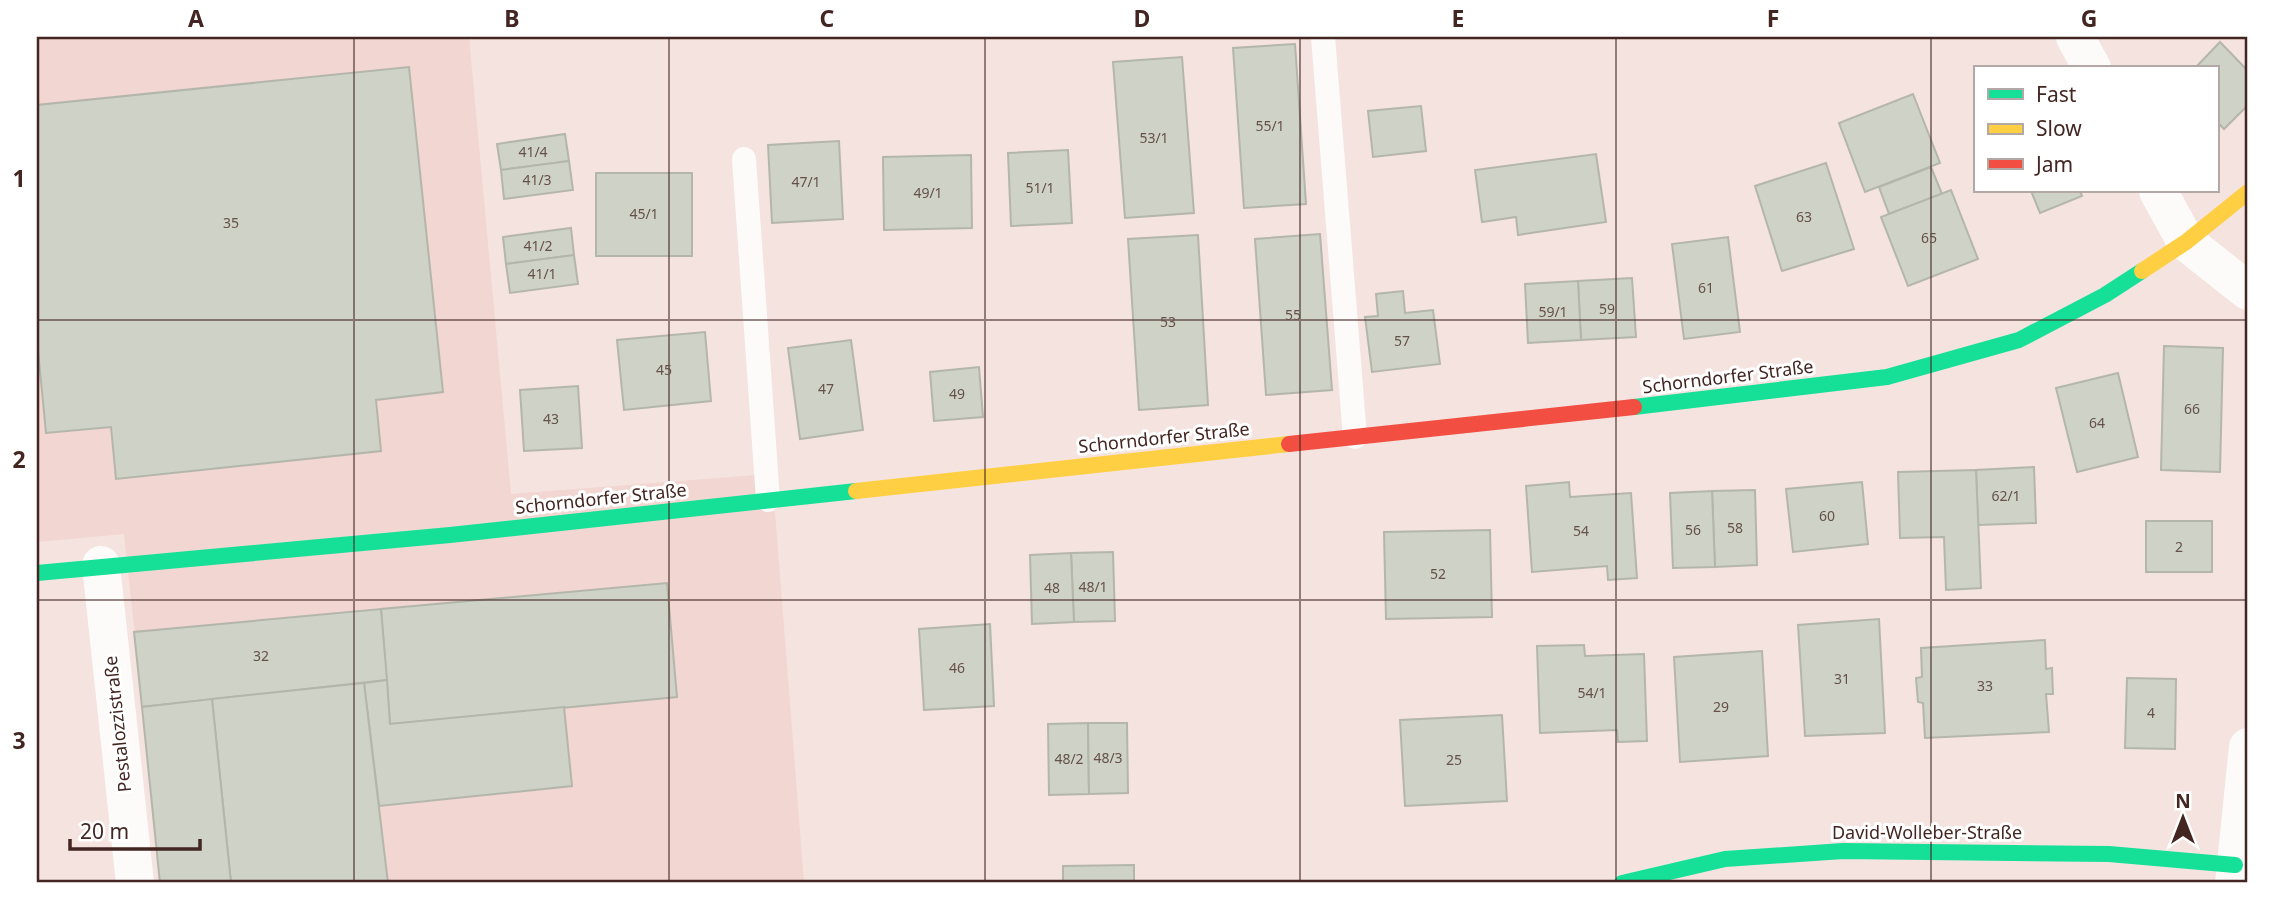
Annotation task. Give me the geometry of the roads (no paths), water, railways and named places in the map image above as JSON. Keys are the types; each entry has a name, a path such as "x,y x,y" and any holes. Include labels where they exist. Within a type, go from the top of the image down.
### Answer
{"street":[{"path":"2075,37 2091,66"},
{"path":"2159,192 2186,242 2248,291"},
{"name":"Schorndorfer Straße","path":"37,573 101,565 450,535 1750,395 1887,377 2019,340 2105,295 2186,242 2248,192"},
{"name":"Pestalozzistraße","path":"101,565 135,883"},
{"path":"2234,874 2248,747"},
{"name":"David-Wolleber-Straße","path":"1622,883 1728,871 1843,851 2109,854 2234,874"}],"lane":[{"path":"1323,37 1355,437"},
{"path":"744,159 768,500"}]}
